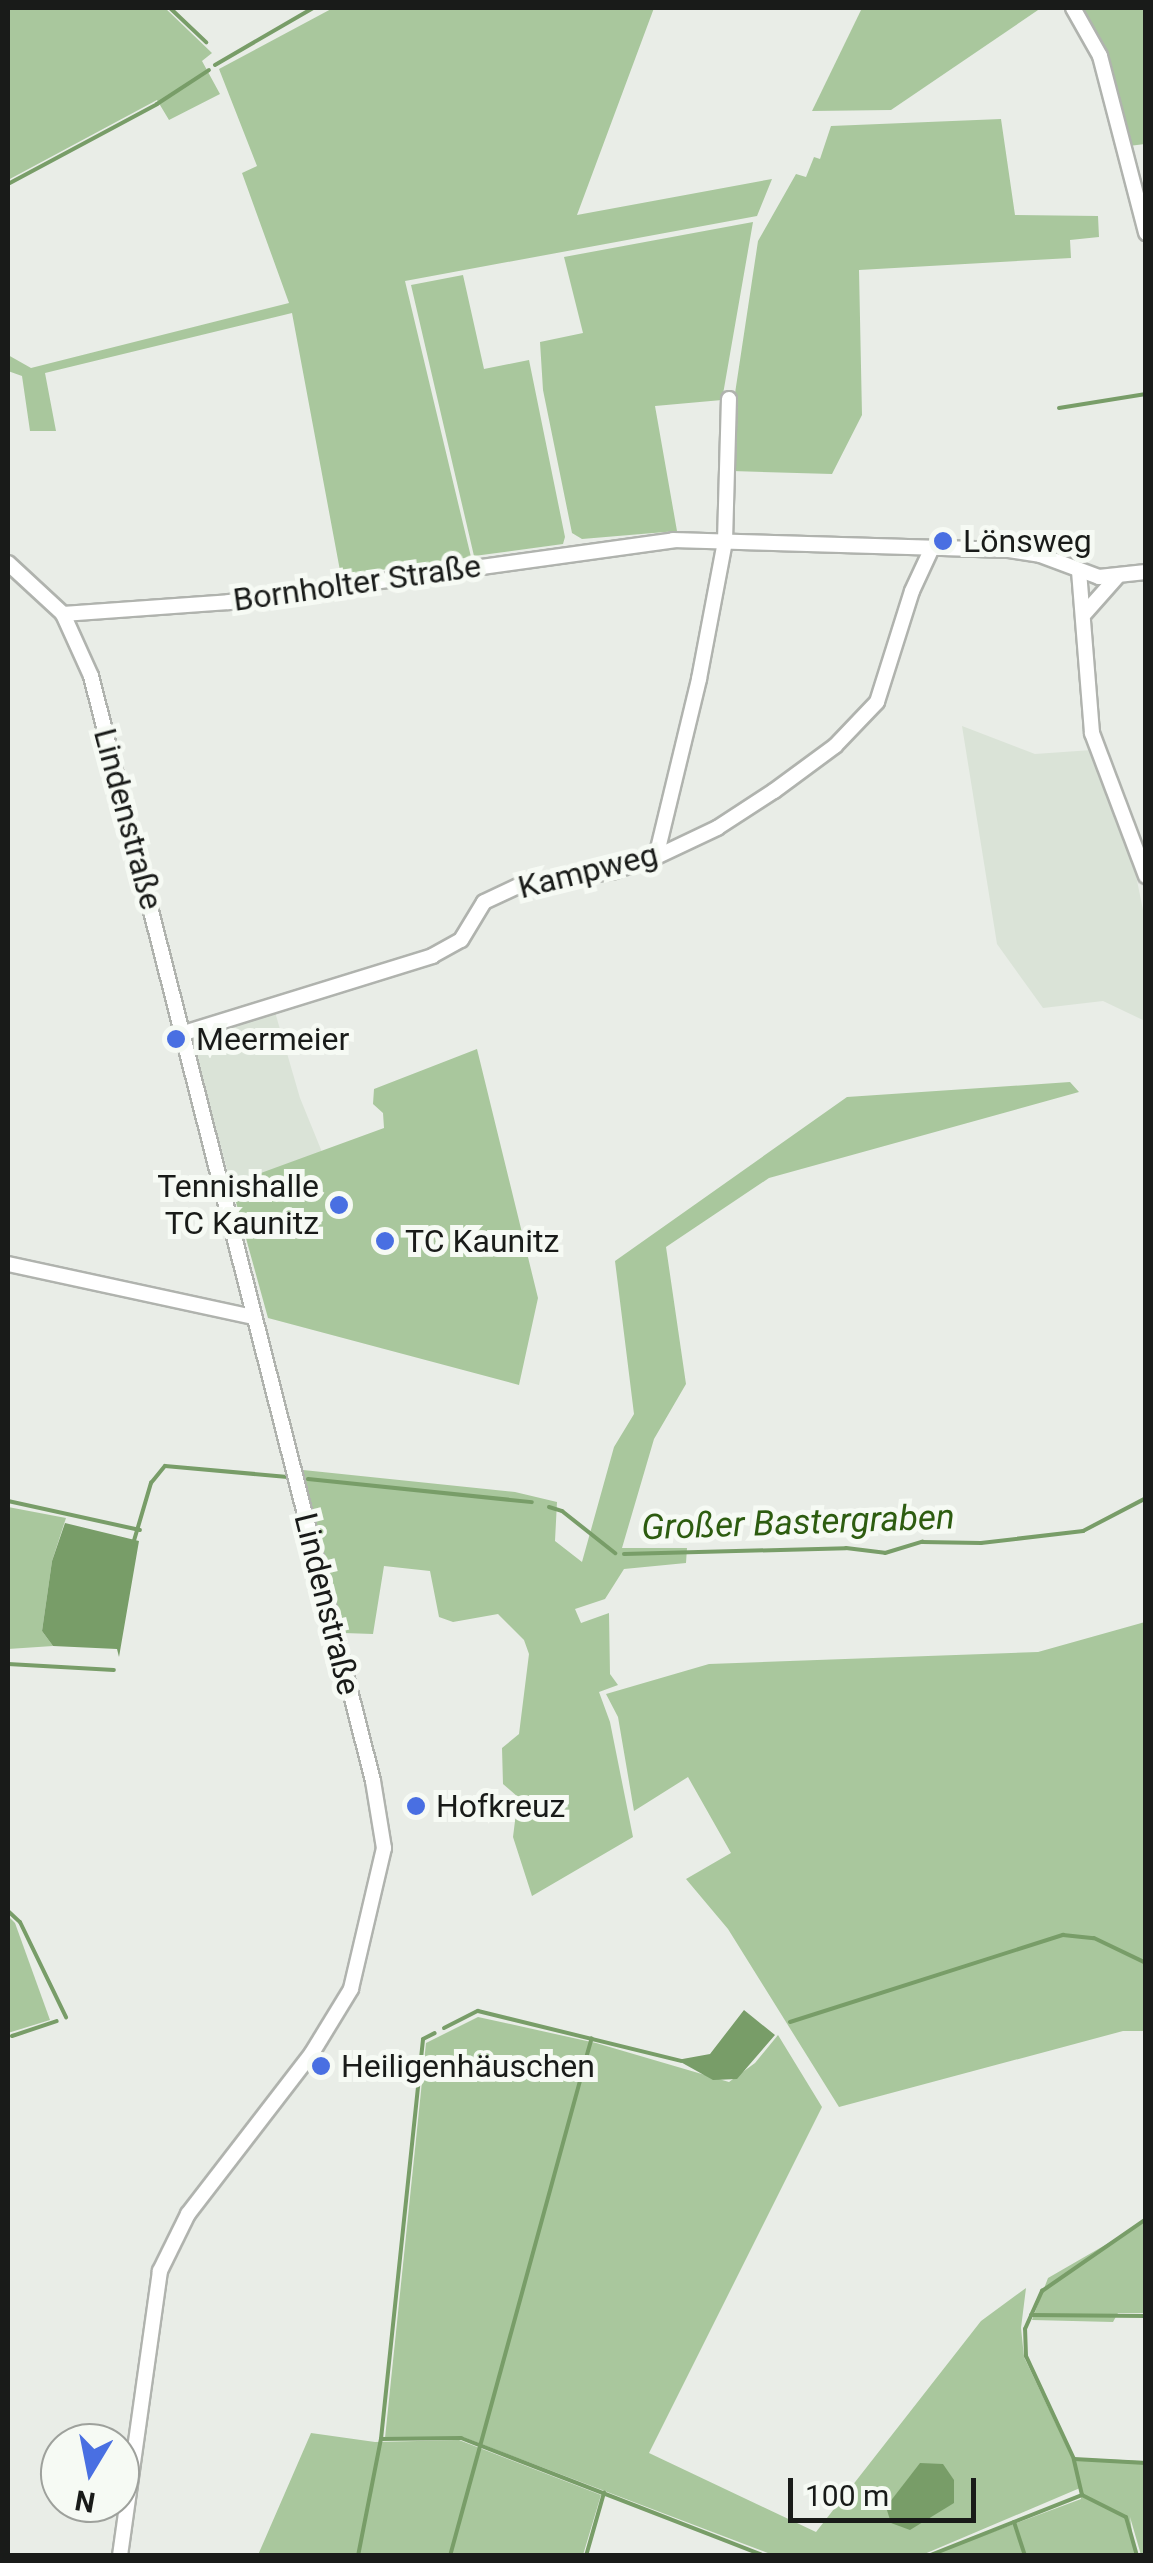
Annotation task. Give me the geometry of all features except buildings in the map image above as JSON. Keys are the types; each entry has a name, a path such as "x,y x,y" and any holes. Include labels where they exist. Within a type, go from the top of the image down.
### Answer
{"street":[{"path":"1073,8 1100,56 1146,233"},
{"path":"656,857 699,679 725,541 729,399"},
{"name":"Bornholter Straße","path":"63,614 229,602 642,542 1009,550 1040,555 1079,572 1117,577 1146,572"},
{"name":"Kampweg","path":"184,1032 293,1002 432,956 460,940 484,902 519,886 611,872 656,857 760,800 859,724 877,702 912,591 932,548"},
{"path":"8,563 63,614"},
{"path":"1079,572 1085,613 1084,676 1092,733 1146,876"},
{"path":"1085,613 1117,577"},
{"name":"Lindenstraße","path":"63,614 91,676 184,1032 373,1782 384,1848 351,1989 312,2053 188,2214 160,2271 120,2556"},
{"path":"8,1264 254,1317"}],"shaded area":[{"path":"8,8 165,8 212,53 202,61 220,94 169,120 157,100 8,180"},
{"path":"333,8 654,8 577,215 772,179 757,216 405,281 471,557 341,576 292,313 45,373 56,431 30,431 22,376 8,371 8,355 31,368 289,303 242,173 257,166 219,69"},
{"path":"862,8 1041,8 891,110 812,111"},
{"path":"1081,8 1145,8 1145,144 1129,146 1115,79"},
{"path":"1001,119 1015,215 1098,216 1099,237 1070,240 1071,258 859,270 862,415 832,474 732,471 734,400 758,241 796,174 806,177 814,157 820,159 831,126"},
{"path":"753,222 722,400 655,406 677,531 582,539 572,533 543,390 540,342 583,333 564,257"},
{"path":"463,275 484,369 529,360 565,537 563,544 474,556 411,285"},
{"path":"962,726 1035,754 1092,750 1129,841 1145,920 1145,1021 1103,1001 1043,1008 997,944"},
{"path":"275,1012 300,1098 322,1152 231,1184 192,1041 196,1036"},
{"name":"TC Kaunitz","path":"477,1049 538,1298 519,1385 268,1318 231,1184 384,1128 383,1113 373,1104 374,1089"},
{"path":"1070,1082 1079,1092 769,1178 666,1247 686,1384 654,1439 622,1548 687,1548 686,1563 624,1569 605,1599 575,1609 581,1623 609,1613 610,1674 618,1685 599,1692 610,1722 633,1837 532,1896 513,1837 518,1797 503,1784 502,1748 519,1734 529,1654 524,1640 498,1614 453,1622 439,1617 430,1571 384,1566 373,1634 344,1633 303,1470 515,1492 557,1502 555,1541 582,1562 614,1447 634,1414 615,1261 847,1097"},
{"path":"8,1507 66,1518 52,1561 42,1631 53,1646 8,1649"},
{"path":"65,1523 139,1541 119,1657 117,1649 53,1646 42,1631 52,1561"},
{"path":"1145,1622 1145,2031 1123,2031 839,2107 728,1929 686,1879 731,1853 688,1777 634,1811 618,1717 606,1694 709,1664 1038,1652"},
{"path":"8,1916 15,1923 50,2020 8,2033"},
{"path":"744,2010 775,2035 737,2079 713,2080 677,2060 710,2054"},
{"path":"478,2017 596,2043 729,2082 755,2063 778,2035 822,2107 649,2453 816,2532 981,2321 1026,2288 1021,2328 1024,2357 1074,2462 1078,2458 1145,2461 1145,2555 1141,2555 1130,2517 1135,2555 931,2555 1081,2499 1080,2488 922,2555 773,2555 463,2437 385,2438 426,2043"},
{"path":"1145,2222 1145,2313 1118,2313 1113,2322 1032,2320 1048,2278"},
{"path":"311,2433 375,2442 459,2440 601,2495 583,2555 258,2555"},
{"path":"920,2463 943,2464 954,2480 954,2503 910,2530 891,2523 886,2507"}],"waterway":[{"path":"170,8 206,42"},
{"path":"215,65 313,8"},
{"path":"8,184 157,104 209,70"},
{"path":"1059,408 1146,394"},
{"name":"Großer Bastergraben","path":"133,1544 151,1483 165,1466 288,1477"},
{"name":"Großer Bastergraben","path":"308,1479 532,1502"},
{"name":"Großer Bastergraben","path":"624,1554 846,1548 885,1553 922,1542 981,1543 1083,1531 1146,1498"},
{"path":"8,1501 140,1530"},
{"name":"Großer Bastergraben","path":"549,1507 562,1511 615,1553"},
{"name":"Großer Bastergraben","path":"8,1664 114,1670"},
{"name":"Großer Bastergraben","path":"8,1911 20,1922 66,2017"},
{"path":"790,2022 1063,1935 1094,1938 1146,1963"},
{"path":"444,2028 478,2011 681,2061"},
{"name":"Großer Bastergraben","path":"12,2036 57,2021"},
{"path":"358,2556 381,2439 423,2039 435,2033"},
{"path":"582,2072 592,2038"},
{"path":"450,2556 580,2080"},
{"path":"928,2556 1082,2495 1074,2459 1026,2356 1025,2329 1042,2291 1146,2219"},
{"path":"1031,2315 1146,2316"},
{"path":"381,2439 461,2438 766,2556"},
{"path":"1074,2459 1146,2463"},
{"path":"586,2556 604,2493"},
{"path":"1082,2495 1126,2517 1137,2556"},
{"path":"1014,2522 1025,2556"}],"place":[{"name":"Lönsweg","path":"943,541"},
{"name":"Meermeier","path":"176,1039"},
{"name":"Tennishalle TC Kaunitz","path":"339,1205"},
{"name":"TC Kaunitz","path":"385,1241"},
{"name":"Hofkreuz","path":"416,1806"},
{"name":"Heiligenhäuschen","path":"321,2066"}]}
